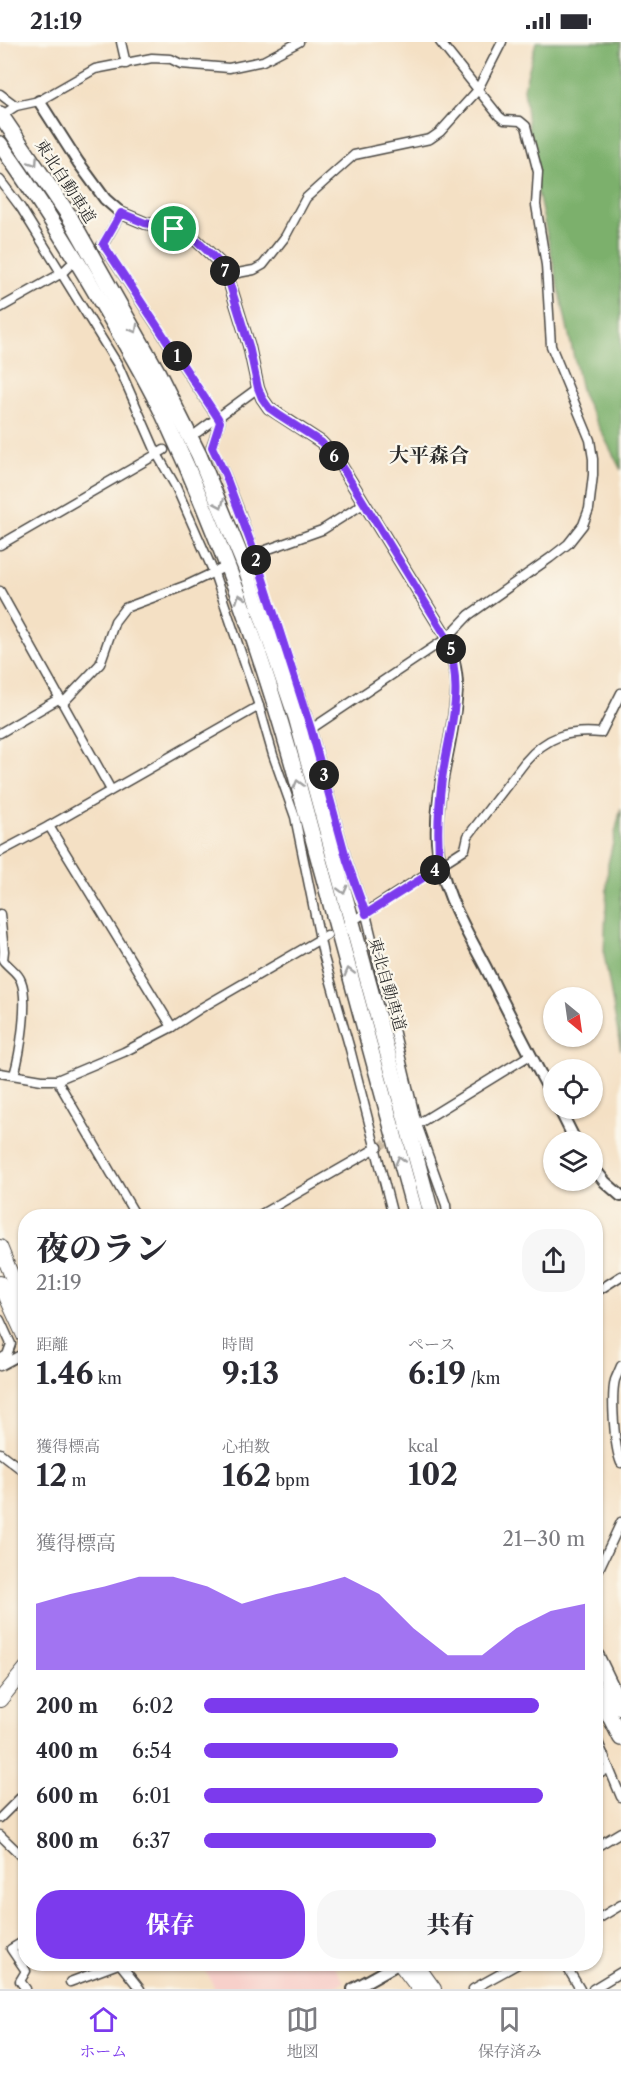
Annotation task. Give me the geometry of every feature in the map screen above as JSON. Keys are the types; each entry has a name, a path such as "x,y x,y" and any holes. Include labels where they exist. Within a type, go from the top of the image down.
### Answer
{"highway":[{"name":"東北自動車道","path":"3,113 68,214 147,354 199,455 235,541 265,620 296,717 430,1209"},
{"name":"東北自動車道","path":"0,144 59,229 128,348 167,423 223,553 274,696 414,1209"},
{"path":"603,1671 621,1708"},
{"path":"603,1703 621,1738"}],"main road":[{"path":"0,1247 18,1291"},
{"path":"0,1283 18,1322"},
{"path":"0,1700 18,1678"},
{"path":"405,1971 419,1989"},
{"path":"421,1971 434,1989"}],"street":[{"path":"121,42 126,64"},
{"path":"3,113 16,106 39,101 95,69 152,58 171,59 182,64 229,68 263,61 299,42"},
{"path":"311,729 447,638 469,615 568,544 583,525 589,509 593,475 590,440 551,346 546,265 536,205 538,172 526,126 520,121 504,120 499,116 440,42"},
{"path":"227,275 254,270 263,265 285,237 306,198 354,155 430,139 440,132 477,91 502,42"},
{"path":"0,94 16,106"},
{"path":"39,101 105,199 121,213 145,223 174,229 197,241 215,257 227,275 249,346 258,388 269,408 321,442 337,459 447,638 455,665 457,686 440,798 437,839 440,867 453,903 543,1079"},
{"path":"0,180 21,208 118,365 218,571 273,755 295,817 391,1209"},
{"path":"121,213 102,245 220,422 212,447 225,474 311,729 363,916 415,1125 446,1209"},
{"path":"0,308 62,273 69,266"},
{"path":"198,432 258,388"},
{"path":"0,545 160,452"},
{"path":"252,555 322,530 363,504"},
{"path":"0,733 62,701 100,664 115,621 125,608 218,571"},
{"path":"0,591 111,790"},
{"path":"363,916 465,849 468,836 533,752 547,741 563,734 601,733 621,693"},
{"path":"0,852 50,826 259,706"},
{"path":"50,826 172,1027"},
{"path":"0,914 3,960 21,980 23,990 22,1041 15,1075"},
{"path":"0,1073 42,1080 57,1080 124,1052 172,1027 324,937"},
{"path":"415,1125 530,1055"},
{"path":"57,1080 132,1209"},
{"path":"270,1209 377,1148"},
{"path":"603,1180 621,1196"},
{"path":"603,1288 621,1276"},
{"path":"0,1320 11,1344 7,1355 0,1359"},
{"path":"0,1366 18,1356"},
{"path":"621,1366 615,1382 614,1412 618,1455 621,1463"},
{"path":"0,1453 18,1467"},
{"path":"603,1560 621,1522"},
{"path":"603,1756 621,1797"},
{"path":"603,1772 609,1768"},
{"path":"0,1818 18,1800"},
{"path":"603,1843 621,1832"},
{"path":"0,1835 18,1852"},
{"path":"603,1916 621,1905"},
{"path":"18,1945 11,1949 18,1959"},
{"path":"26,1971 20,1982 26,1989"},
{"path":"70,1982 100,1971"},
{"path":"125,1971 140,1989"},
{"path":"353,1989 386,1971"},
{"path":"473,1989 505,1971"},
{"path":"569,1971 580,1989"},
{"path":"593,1989 621,1972"}],"shaded area":[{"path":"206,1971 337,1971 344,1982 332,1989 215,1989"}],"green space":[{"path":"536,42 621,42 621,470 582,394 533,171 524,88"},
{"path":"621,808 621,1050 604,954 608,864"}],"tunnel":[{"path":"379,1147 397,1136"}],"district":[{"name":"大平森合","path":"429,455"}],"route":[{"path":"121,213 145,223 174,229 197,241 221,264 227,275 249,346 262,398 269,408 321,442 337,459 363,504 426,601 447,638 452,652 457,686 440,798 437,839 440,867 366,914 347,861 311,729 255,554 225,474 212,447 220,422 103,244 121,213"}]}
